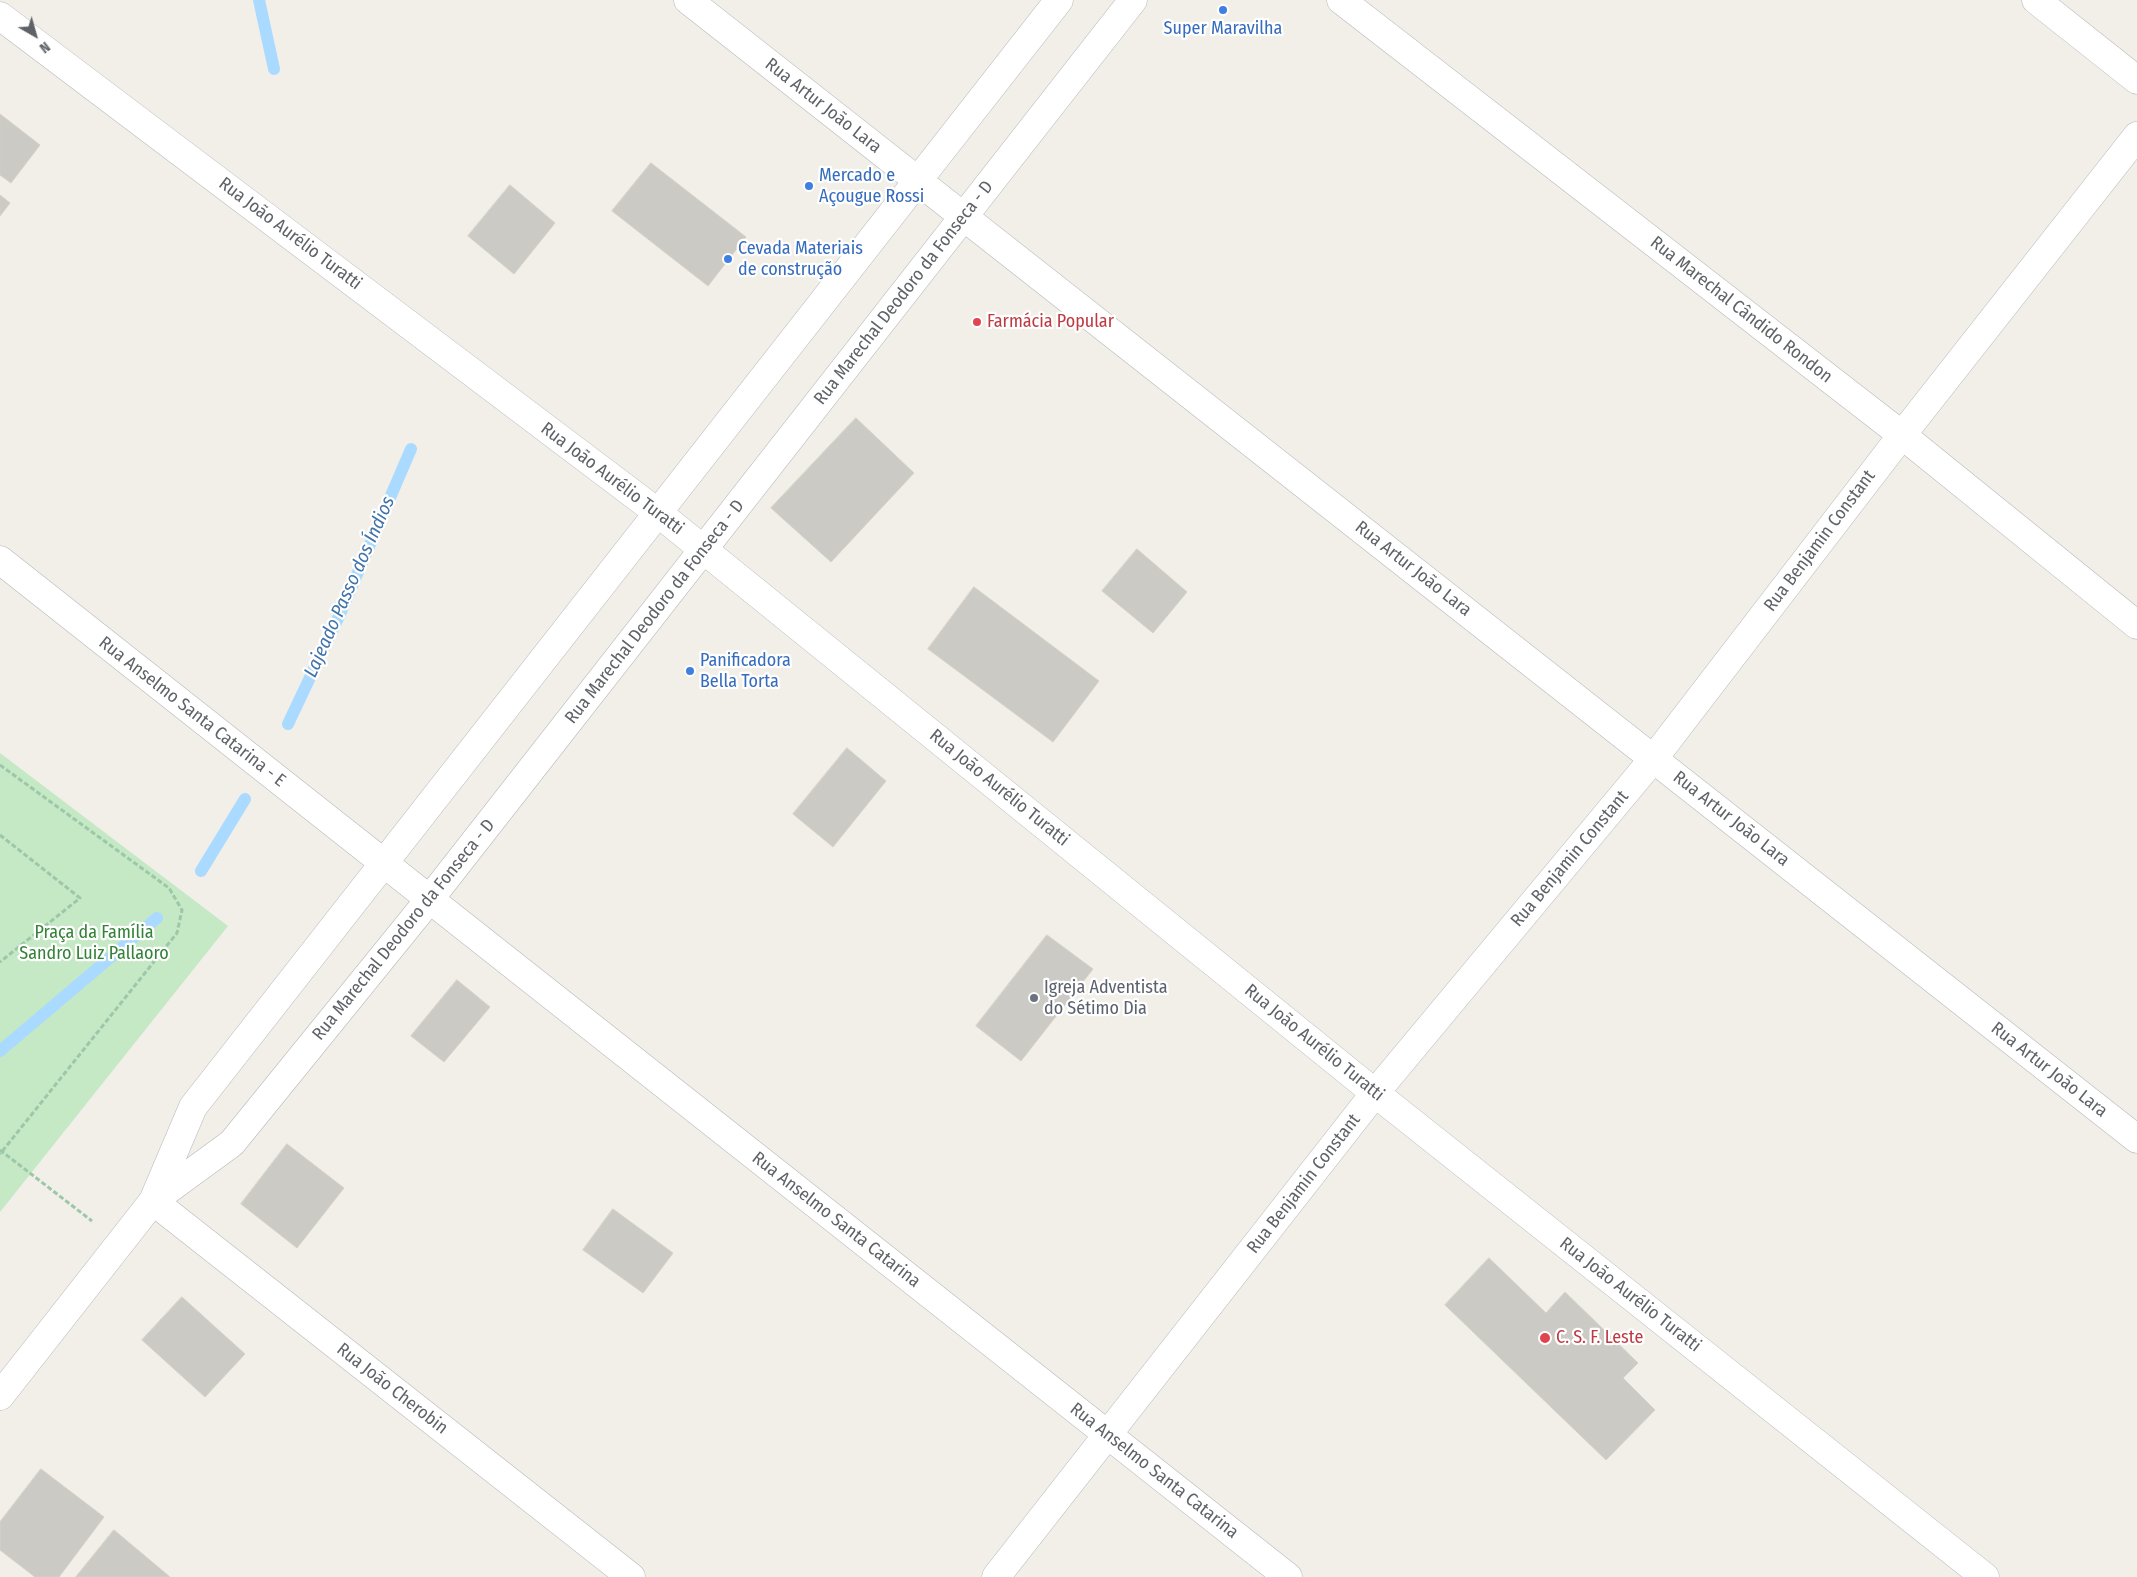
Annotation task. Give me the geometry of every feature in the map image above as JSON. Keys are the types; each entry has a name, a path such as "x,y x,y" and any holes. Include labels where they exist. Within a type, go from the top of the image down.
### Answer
{"street":[{"name":"Rua Artur João Lara","path":"688,0 2137,1139"},
{"name":"Rua Marechal Deodoro da Fonseca - D","path":"153,1201 193,1107 1059,0"},
{"name":"Rua Marechal Deodoro da Fonseca - D","path":"0,1396 153,1201 232,1142 429,900 1133,0"},
{"name":"Rua Marechal Cândido Rondon","path":"1340,0 1902,434 2137,625"},
{"path":"2036,0 2137,80"},
{"name":"Rua João Aurélio Turatti","path":"0,16 657,512 1375,1093 1985,1577"},
{"name":"Rua Benjamin Constant","path":"996,1577 1375,1093 1654,758 1902,434 2137,136"},
{"name":"Rua Anselmo Santa Catarina - E","path":"0,560 384,864"},
{"name":"Rua Anselmo Santa Catarina","path":"384,864 1288,1577"},
{"name":"Rua João Cherobin","path":"153,1201 631,1577"}],"path":[{"path":"0,765 169,888 182,910 177,933 1,1152 120,1243"},
{"path":"0,836 80,898 0,962"}],"green space":[{"name":"Praça da Família Sandro Luiz Pallaoro","path":"0,753 228,926 0,1212"}],"building":[{"path":"0,114 40,145 11,183 0,175"},
{"path":"651,163 746,237 708,286 612,211"},
{"path":"510,185 555,223 514,274 468,236"},
{"path":"0,195 10,203 0,216"},
{"path":"856,418 914,473 831,562 771,508"},
{"path":"1137,549 1187,592 1153,633 1102,591"},
{"path":"974,587 1099,681 1053,742 928,649"},
{"path":"847,748 886,781 833,847 793,814"},
{"name":"Igreja Adventista do Sétimo Dia","path":"1047,935 1093,969 1021,1061 976,1026"},
{"path":"457,980 490,1007 444,1062 411,1036"},
{"path":"287,1144 344,1188 297,1248 241,1204"},
{"path":"613,1209 673,1253 643,1293 583,1250"},
{"name":"C. S. F. Leste","path":"1489,1258 1546,1313 1565,1292 1638,1363 1623,1378 1655,1410 1606,1460 1445,1305"},
{"path":"182,1297 245,1354 205,1397 142,1340"},
{"path":"41,1469 104,1517 59,1577 35,1577 0,1550 0,1522"},
{"path":"114,1530 170,1577 76,1577"}],"waterway":[{"name":"Lajeado Passo dos Índios","path":"259,0 274,69"},
{"name":"Lajeado Passo dos Índios","path":"288,724 340,614 411,449"},
{"name":"Lajeado Passo dos Índios","path":"201,871 245,799"},
{"name":"Lajeado Passo dos Índios","path":"0,1051 157,918"}],"place":[{"name":"Super Maravilha","path":"1223,10"},
{"name":"Mercado e Açougue Rossi","path":"809,186"},
{"name":"Cevada Materiais de construção","path":"728,259"},
{"name":"Farmácia Popular","path":"977,322"},
{"name":"Panificadora Bella Torta","path":"690,671"},
{"name":"Igreja Adventista do Sétimo Dia","path":"1034,998"},
{"name":"C. S. F. Leste","path":"1545,1338"}]}
